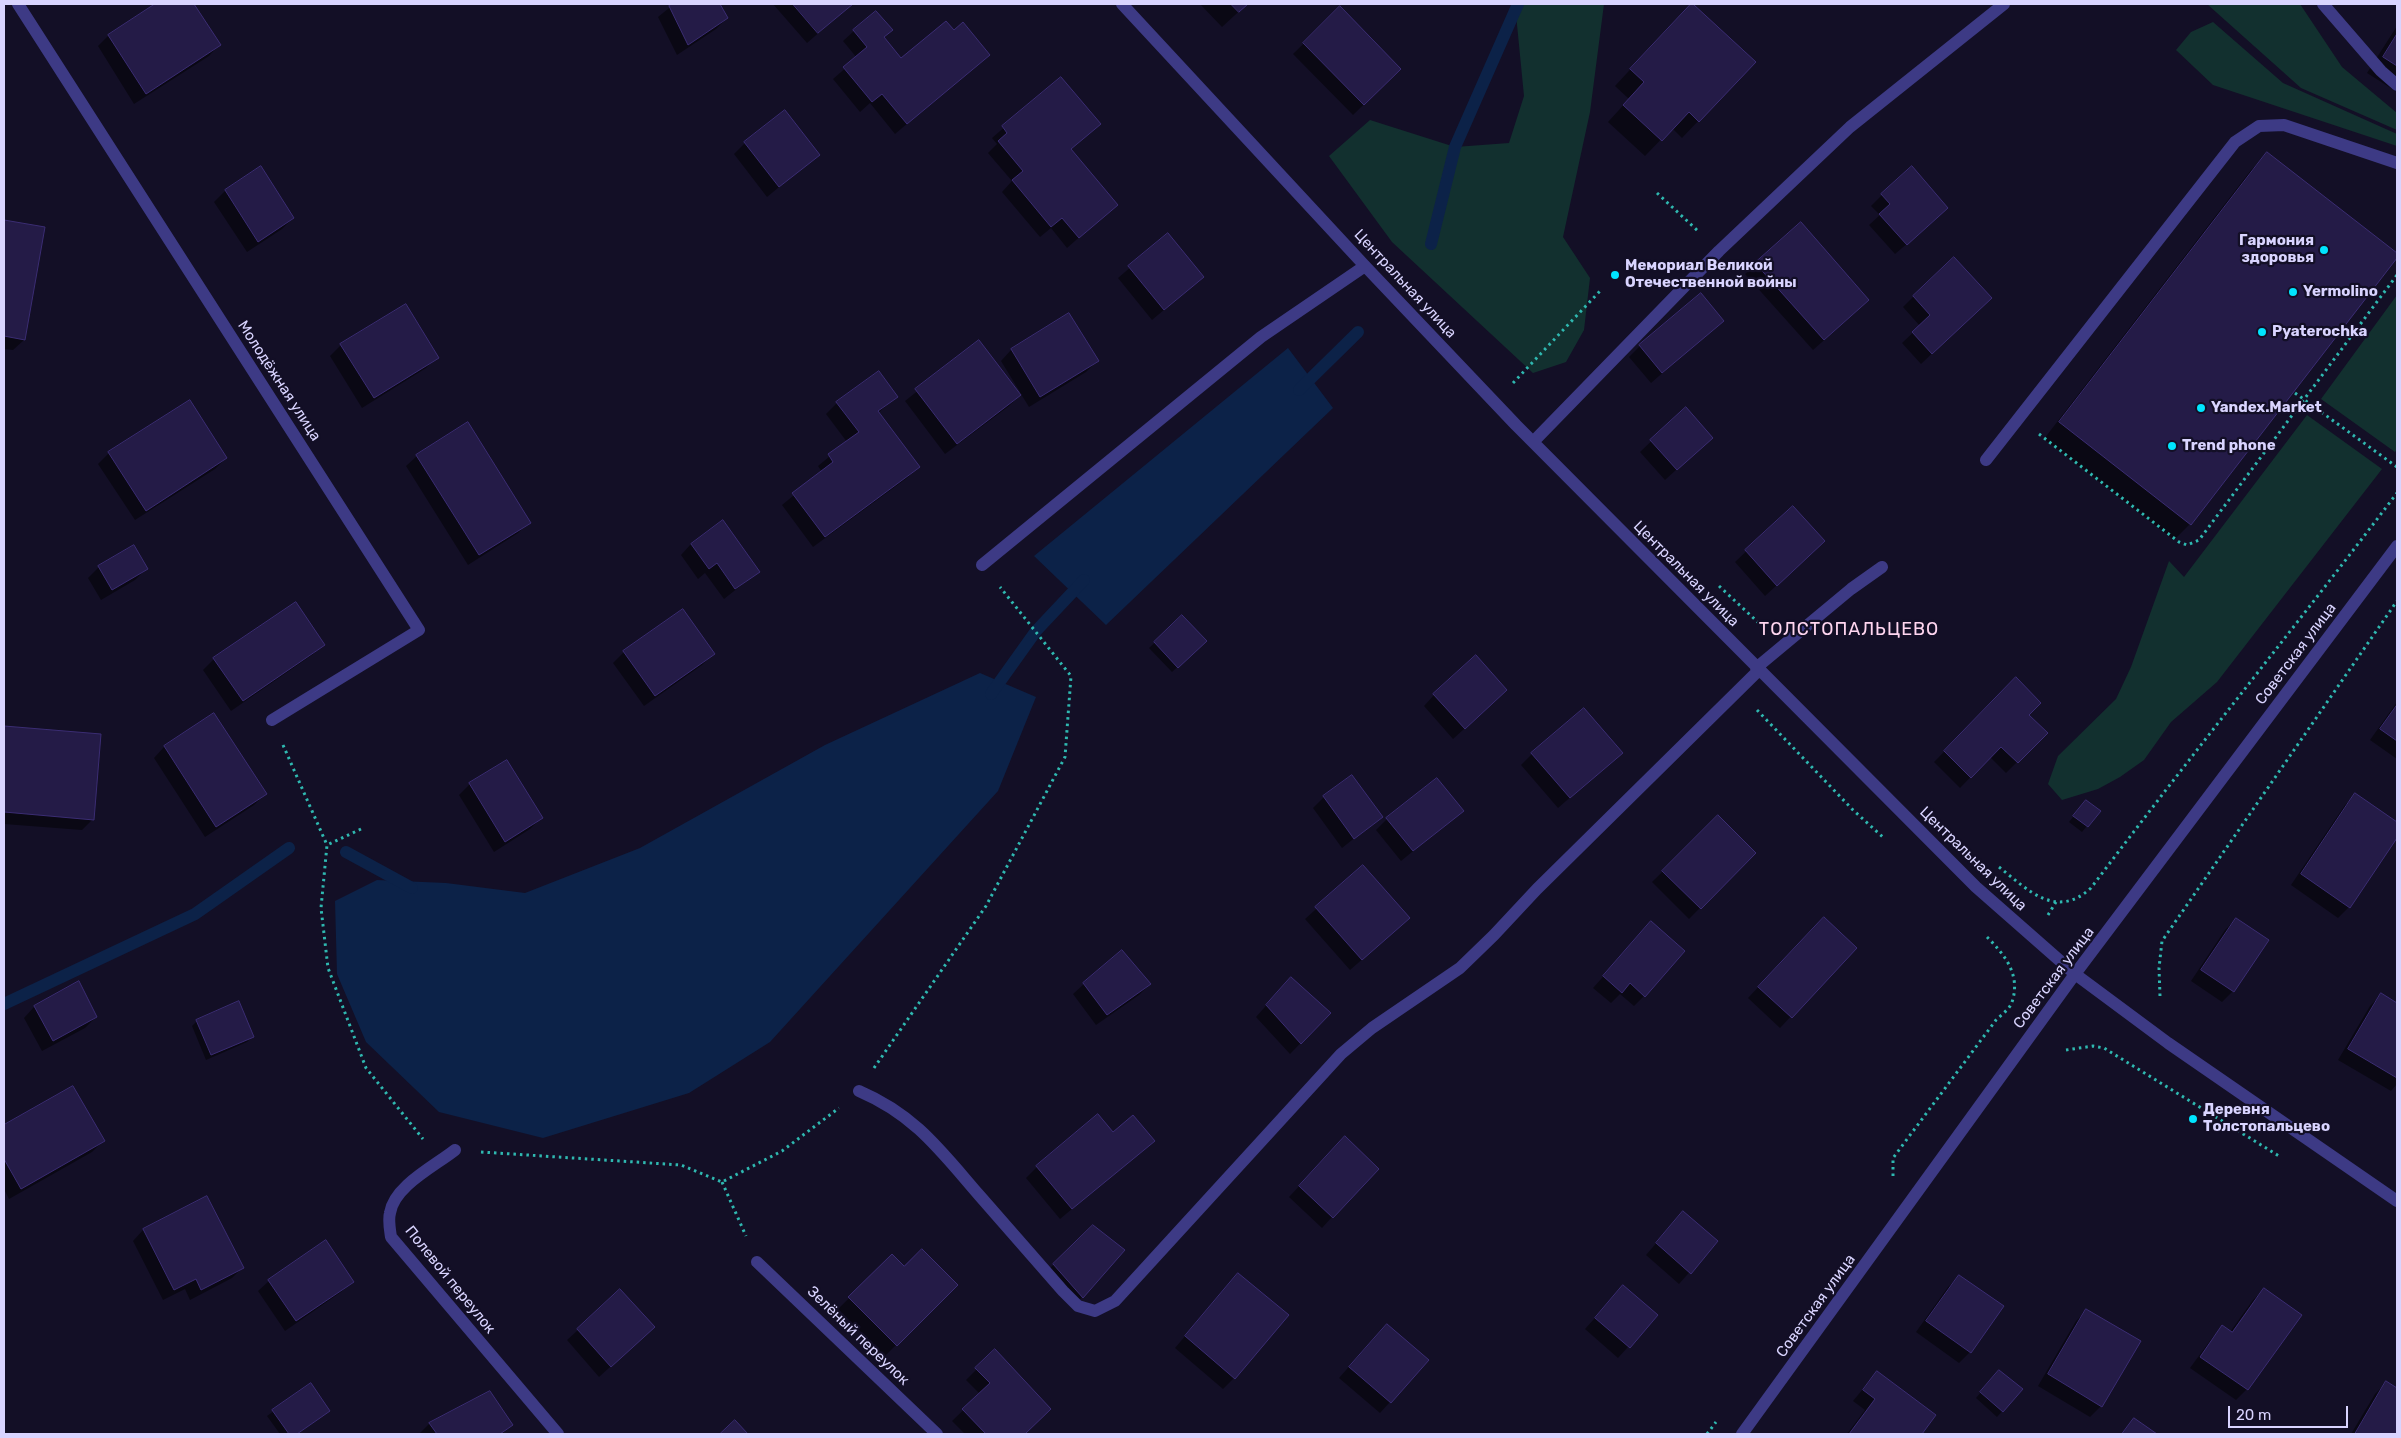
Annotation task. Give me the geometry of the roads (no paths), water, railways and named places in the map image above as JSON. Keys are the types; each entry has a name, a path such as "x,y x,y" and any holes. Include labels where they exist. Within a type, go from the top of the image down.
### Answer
{"street":[{"name":"Молодёжная улица","path":"18,4 419,630 272,720"},
{"name":"Центральная улица","path":"1122,4 1365,266 1533,442 1976,887 2075,974 2168,1043 2397,1201"},
{"path":"1533,442 1719,251 1850,128 2004,4"},
{"path":"2323,4 2381,71 2397,85"},
{"path":"1986,460 2235,142 2259,126 2284,124 2397,163"},
{"path":"982,565 1261,337 1365,266"},
{"name":"Советская улица","path":"1742,1434 2075,974 2397,546"},
{"path":"859,1090 886,1102 907,1117 931,1140 1078,1306 1095,1311 1115,1301 1341,1054 1372,1028 1460,968 1757,669 1851,589 1882,567"},
{"name":"Полевой переулок","path":"455,1150 435,1166 416,1177 398,1197 390,1213 391,1237 558,1434"},
{"name":"Зелёный переулок","path":"757,1262 937,1434"}],"water":[{"path":"1288,348 1333,408 1106,625 1034,556"},
{"path":"980,673 1036,697 998,791 770,1042 689,1093 543,1138 439,1112 366,1042 337,974 335,901 377,880 446,883 525,893 640,848 825,745"}],"waterway":[{"path":"1431,244 1455,147 1518,4"},
{"path":"1299,390 1358,332"},
{"path":"991,694 1036,631 1084,580"},
{"path":"4,1004 195,914 289,848"},
{"path":"346,852 412,888"}],"place":[{"name":"Гармония здоровья","path":"2324,250"},
{"name":"Мемориал Великой Отечественной войны","path":"1615,275"},
{"name":"Yermolino","path":"2293,292"},
{"name":"Pyaterochka","path":"2262,332"},
{"name":"Yandex.Market","path":"2201,408"},
{"name":"Trend phone","path":"2172,446"},
{"name":"Деревня Толстопальцево","path":"2193,1119"}],"district":[{"name":"ТОЛСТОПАЛЬЦЕВО","path":"1849,630"}]}
